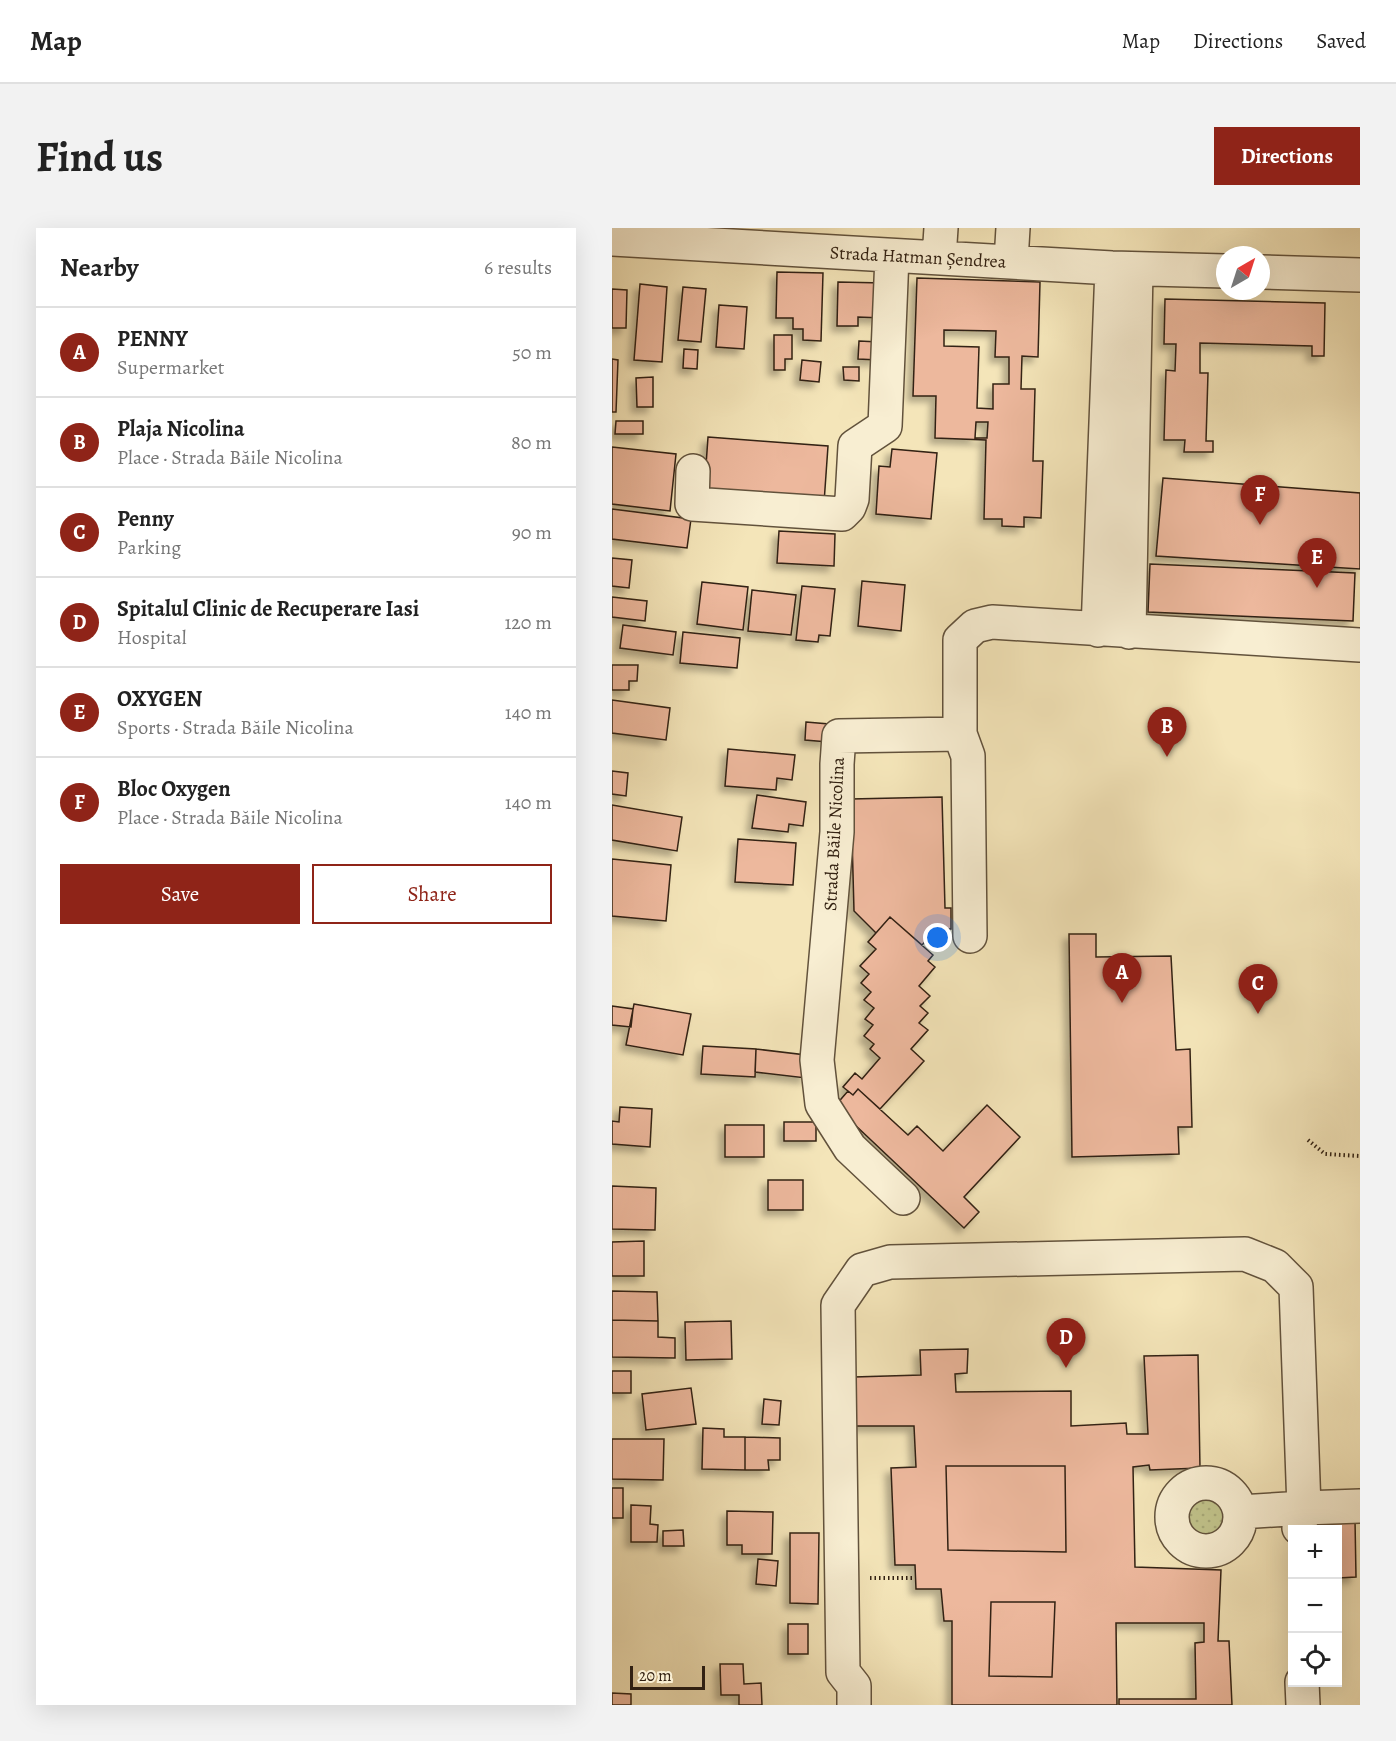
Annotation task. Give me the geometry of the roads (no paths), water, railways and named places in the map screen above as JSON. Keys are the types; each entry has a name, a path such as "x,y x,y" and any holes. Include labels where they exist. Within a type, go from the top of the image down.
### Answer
{"street":[{"path":"1011,261 1013,228"},
{"name":"Strada Hatman Șendrea","path":"612,239 892,256 940,243 1011,261 1124,269 1216,271"},
{"path":"693,471 692,504 842,514 849,507 852,499 855,446 885,426 892,256"},
{"path":"1114,631 1124,269"},
{"path":"1270,272 1360,275"},
{"path":"970,936 968,756 960,734 960,640 975,626 992,622 1360,645"},
{"name":"Strada Băile Nicolina","path":"903,1198 850,1148 822,1104 817,1060 837,832 839,736 960,734"},
{"path":"854,1705 854,1686 843,1672 838,1305 862,1270 890,1262 1245,1254 1275,1266 1296,1287 1301,1519"},
{"path":"1240,1512 1301,1519 1360,1506"},
{"path":"1302,1687 1303,1705"}],"place":[{"name":"Bloc Oxygen","path":"1260,525"},
{"name":"OXYGEN","path":"1317,588"},
{"name":"Plaja Nicolina","path":"1167,757"},
{"name":"PENNY","path":"1122,1003"},
{"name":"Penny","path":"1258,1014"},
{"name":"Spitalul Clinic de Recuperare Iasi","path":"1066,1368"}]}
